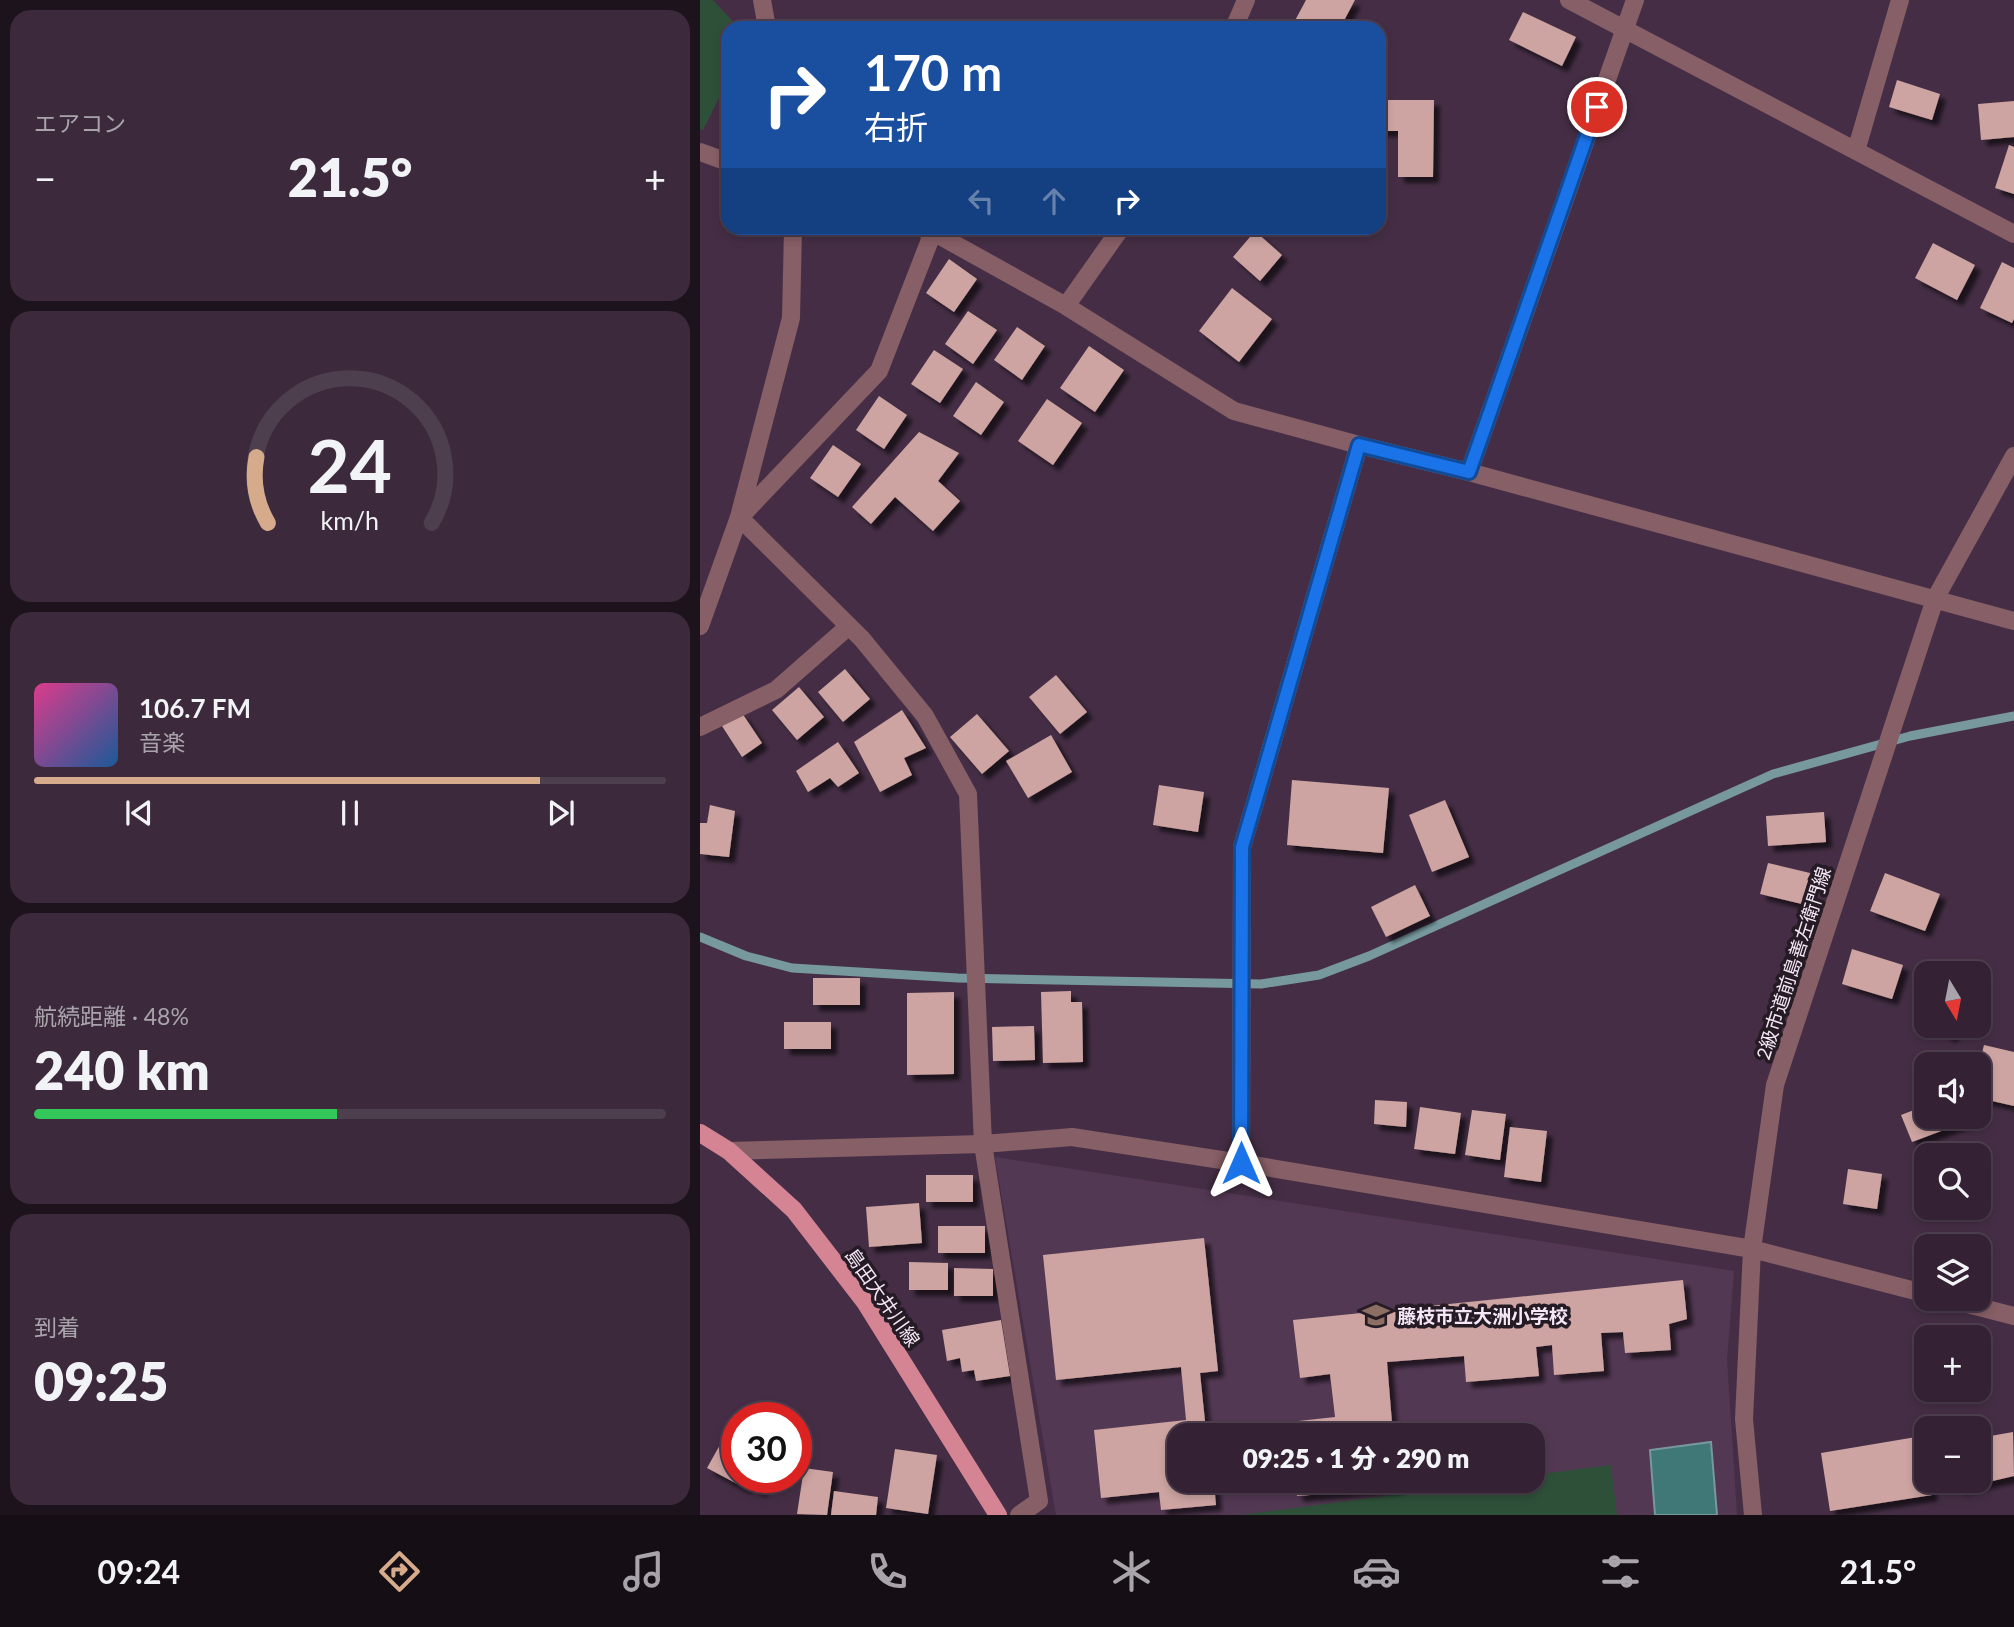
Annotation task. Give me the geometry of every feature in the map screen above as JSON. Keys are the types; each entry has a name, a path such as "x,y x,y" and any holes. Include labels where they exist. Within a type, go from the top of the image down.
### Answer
{"main road":[{"name":"島田大井川線","path":"700,1133 729,1151 794,1210 865,1302 997,1515"}],"street":[{"path":"762,0 766,21"},
{"path":"1237,21 1246,0"},
{"path":"1569,0 2014,233"},
{"path":"1469,472 1635,0"},
{"path":"1856,150 1900,0"},
{"path":"700,152 721,160"},
{"path":"700,626 739,517 791,318 793,235"},
{"path":"739,517 879,371 925,235"},
{"path":"936,235 1066,306 1234,411 1469,472 2014,621"},
{"path":"1066,306 1116,235"},
{"path":"1241,1163 1242,847 1359,445"},
{"name":"2級市道前島善左衛門線","path":"1753,1515 1744,1419 1752,1249 1775,1085 1935,599 2014,456"},
{"path":"739,517 849,626 925,716 968,794 983,1144 1040,1501 1019,1515"},
{"path":"700,727 776,690 849,626"},
{"path":"729,1151 983,1144 1072,1137 1752,1249 1914,1291"},
{"path":"1991,1310 2014,1316"}],"shaded area":[{"path":"700,0 713,0 732,21 721,21 721,94 703,130 700,129"},
{"name":"藤枝市立大洲小学校","path":"995,1157 1734,1271 1727,1359 1737,1515 1056,1515"},
{"path":"1711,1442 1717,1515 1655,1515 1650,1450"},
{"path":"1611,1465 1617,1515 1241,1515 1406,1493 1545,1493 1545,1473"}],"building":[{"path":"1306,0 1355,0 1344,21 1295,21"},
{"path":"1523,12 1576,37 1562,66 1509,40"},
{"path":"1897,80 1940,94 1932,120 1889,107"},
{"path":"1386,100 1434,100 1433,177 1398,177 1398,131 1386,131"},
{"path":"2014,101 2014,137 1981,140 1978,104"},
{"path":"2009,145 2014,147 2014,194 1995,188"},
{"path":"1252,235 1260,235 1282,255 1260,281 1233,257"},
{"path":"1933,243 1975,265 1957,300 1915,278"},
{"path":"949,259 977,279 954,312 926,293"},
{"path":"2002,262 2014,268 2012,323 1980,308"},
{"path":"1232,288 1272,319 1239,362 1199,331"},
{"path":"968,311 997,330 973,364 945,344"},
{"path":"1017,327 1045,346 1022,380 994,360"},
{"path":"1089,346 1124,370 1095,412 1060,388"},
{"path":"934,350 963,369 940,403 911,384"},
{"path":"976,382 1004,402 981,435 953,416"},
{"path":"879,396 907,415 884,449 856,430"},
{"path":"1047,399 1082,423 1053,465 1018,441"},
{"path":"919,432 959,453 938,481 960,501 933,531 895,497 871,524 852,507"},
{"path":"833,445 861,464 838,497 810,478"},
{"path":"845,669 870,699 843,722 818,692"},
{"path":"1056,675 1087,712 1060,734 1029,697"},
{"path":"799,687 824,717 797,740 772,710"},
{"path":"902,710 926,748 904,758 912,775 880,792 854,742"},
{"path":"742,713 762,743 742,757 722,726"},
{"path":"977,714 1009,751 982,774 950,737"},
{"path":"1051,735 1072,772 1028,798 1006,761"},
{"path":"838,742 859,773 838,787 830,778 808,792 796,771"},
{"path":"1292,780 1389,788 1383,853 1287,845"},
{"path":"1159,785 1204,792 1198,832 1153,825"},
{"path":"1445,800 1469,857 1432,872 1409,815"},
{"path":"710,805 735,811 729,857 700,854 700,823 707,823"},
{"path":"1824,812 1826,842 1768,846 1766,816"},
{"path":"1768,863 1810,873 1802,904 1760,894"},
{"path":"1885,873 1940,894 1925,931 1870,911"},
{"path":"1415,885 1430,916 1386,937 1371,907"},
{"path":"1852,949 1903,965 1892,999 1842,984"},
{"path":"813,978 860,978 860,1005 813,1005"},
{"path":"1071,991 1071,1002 1082,1002 1083,1062 1043,1063 1041,992"},
{"path":"954,992 954,1074 907,1075 907,993"},
{"path":"784,1022 831,1022 831,1049 784,1049"},
{"path":"1034,1026 1035,1060 993,1061 992,1027"},
{"path":"1984,1045 2014,1052 2014,1106 1991,1101 1991,1052 1982,1052"},
{"path":"1375,1100 1407,1102 1406,1127 1374,1124"},
{"path":"1420,1107 1461,1113 1455,1154 1414,1149"},
{"path":"1472,1110 1506,1114 1500,1160 1465,1155"},
{"path":"1914,1110 1914,1129 1946,1129 1912,1142 1901,1115"},
{"path":"1510,1127 1547,1131 1541,1182 1504,1177"},
{"path":"1848,1169 1882,1174 1877,1209 1843,1204"},
{"path":"926,1175 973,1175 973,1202 926,1202"},
{"path":"919,1203 922,1243 869,1247 866,1207"},
{"path":"938,1226 985,1226 985,1253 938,1253"},
{"path":"1204,1238 1218,1371 1200,1373 1205,1423 1167,1423 1167,1493 1215,1493 1216,1505 1161,1510 1159,1492 1101,1498 1094,1430 1186,1420 1181,1367 1056,1380 1043,1255"},
{"path":"909,1262 948,1263 948,1290 909,1290"},
{"path":"954,1268 993,1269 993,1296 954,1296"},
{"path":"1683,1280 1687,1319 1669,1324 1671,1350 1625,1353 1623,1332 1601,1333 1604,1371 1554,1375 1552,1345 1536,1347 1539,1376 1466,1382 1464,1356 1387,1362 1392,1423 1280,1423 1335,1417 1330,1374 1300,1378 1293,1320"},
{"path":"1001,1320 1010,1376 976,1381 974,1370 962,1372 960,1358 947,1361 942,1330"},
{"path":"2013,1432 2014,1476 1991,1481 1991,1436"},
{"path":"1914,1437 1914,1493 1932,1495 1830,1511 1821,1453"},
{"path":"721,1443 721,1475 707,1468"},
{"path":"895,1449 937,1455 928,1514 886,1508"},
{"path":"812,1469 833,1472 827,1515 797,1514 800,1493 812,1493"},
{"path":"834,1491 878,1497 876,1515 831,1515"},
{"path":"1297,1493 1335,1493 1297,1496"}],"waterway":[{"path":"700,937 746,956 792,968 958,978 1261,984 1319,975 1369,956 1773,774 1910,736 2014,716"}],"place":[{"name":"藤枝市立大洲小学校","path":"1376,1315"}],"route":[{"path":"1241,1163 1242,847 1359,445 1469,472 1597,107"}]}
